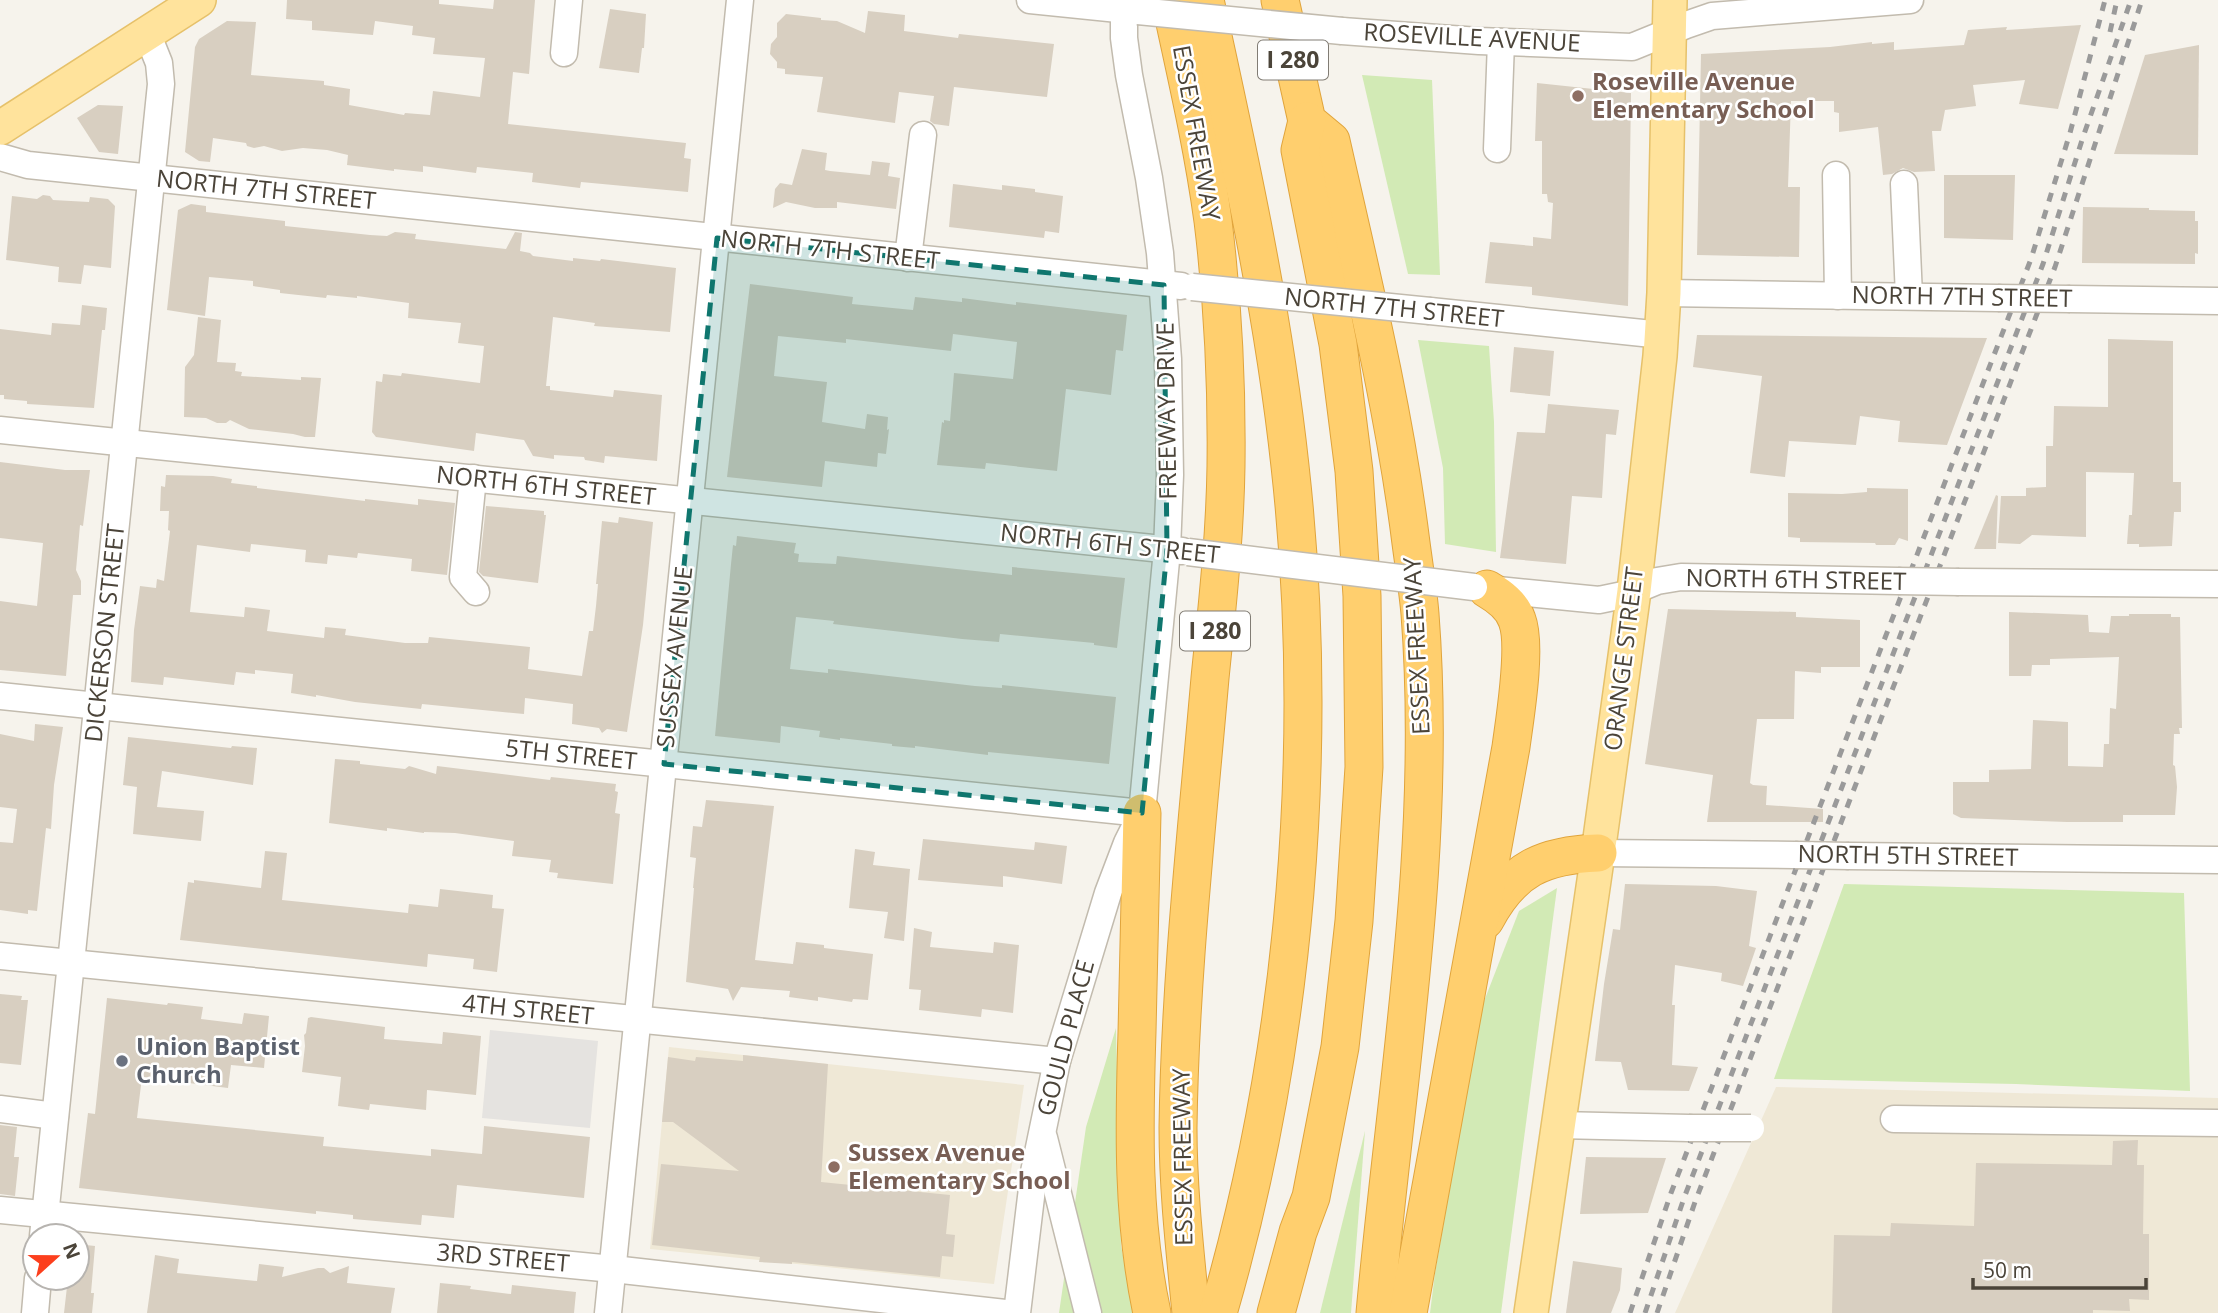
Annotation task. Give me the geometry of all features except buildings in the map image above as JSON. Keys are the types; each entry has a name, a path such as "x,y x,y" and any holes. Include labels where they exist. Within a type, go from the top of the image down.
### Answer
{"highway":[{"path":"1205,0 1244,179 1274,339 1294,507 1302,655 1298,828 1293,910 1283,994 1271,1079 1249,1189 1218,1313"},
{"name":"I 280","path":"1280,0 1307,121"},
{"name":"ESSEX FREEWAY","path":"1144,7 1199,139 1212,220 1224,341 1226,425 1222,555 1181,1046 1179,1170 1191,1313"},
{"name":"ESSEX FREEWAY","path":"1307,121 1331,141 1385,384 1407,507 1420,613 1423,754 1420,879 1375,1313"},
{"path":"1276,1313 1298,1232 1311,1197 1335,1075 1350,962 1360,845 1365,718 1362,596 1354,471 1338,344 1300,150 1307,121"},
{"path":"1408,1313 1511,747 1519,678 1518,622 1503,600 1480,588"},
{"path":"1142,813 1135,1166 1140,1244 1152,1313"},
{"path":"1475,947 1484,923 1500,895 1520,874 1551,859 1598,853"},
{"path":"1299,1313 1316,1238 1311,1197"}],"main road":[{"path":"0,128 199,0"},
{"name":"ORANGE STREET","path":"1531,1313 1634,591 1664,293 1670,16"}],"street":[{"path":"564,53 569,0"},
{"name":"SUSSEX AVENUE","path":"608,1313 740,0"},
{"name":"ROSEVILLE AVENUE","path":"1030,0 1144,7 1342,31 1501,42 1632,47 1670,16 1712,16 1910,0"},
{"name":"FREEWAY DRIVE","path":"1142,813 1177,551 1170,475 1164,285 1149,178 1126,56 1144,7"},
{"name":"DICKERSON STREET","path":"44,1222 161,84 159,63 147,33"},
{"path":"1497,149 1501,42"},
{"path":"908,258 923,135"},
{"name":"NORTH 7TH STREET","path":"0,157 28,165 1661,335"},
{"path":"1836,175 1838,296"},
{"path":"1904,184 1909,296"},
{"name":"NORTH 7TH STREET","path":"1664,293 2218,301"},
{"name":"NORTH 6TH STREET","path":"0,430 1177,551 1587,600 1611,598 1657,582 1681,577 2218,584"},
{"path":"473,478 463,577 476,592"},
{"name":"5TH STREET","path":"0,696 1142,813"},
{"name":"GOULD PLACE","path":"1017,1313 1041,1129 1057,1061 1108,893 1142,813"},
{"name":"NORTH 5TH STREET","path":"1598,853 2218,860"},
{"name":"4TH STREET","path":"0,956 1057,1061"},
{"path":"0,1109 55,1116"},
{"path":"1894,1119 2218,1123"},
{"path":"1558,1125 1751,1128"},
{"path":"1041,1129 1088,1313"},
{"name":"3RD STREET","path":"0,1210 35,1222"},
{"name":"3RD STREET","path":"91,1229 613,1269 1005,1313"},
{"path":"35,1313 37,1292"}],"highlighted area":[{"path":"717,238 1164,285 1167,550 1142,813 664,764"}],"shaded area":[{"path":"490,1030 598,1041 590,1128 482,1118"},
{"name":"Sussex Avenue Elementary School","path":"669,1047 1024,1085 994,1284 650,1249"},
{"path":"1776,1087 2218,1098 2218,1313 1675,1313"}],"green space":[{"path":"1362,75 1432,80 1440,275 1408,274"},
{"path":"1418,340 1489,346 1494,422 1496,552 1445,544 1443,468"},
{"path":"1844,884 2184,893 2190,1091 1774,1079"},
{"path":"1557,888 1501,1313 1430,1313 1481,1009 1519,911"},
{"path":"1116,1028 1121,1246 1135,1313 1059,1313 1086,1127"},
{"path":"1365,1131 1351,1313 1320,1313"}],"railway":[{"path":"1630,1313 1671,1193 2031,259 2070,133 2105,0"},
{"path":"2110,32 2117,0"},
{"path":"1645,1313 1684,1198 2043,264 2083,137 2131,0"},
{"path":"1657,1313 1695,1202 2055,267 2142,0"}],"place":[{"name":"Roseville Avenue Elementary School","path":"1578,96"},
{"name":"Union Baptist Church","path":"122,1061"},
{"name":"Sussex Avenue Elementary School","path":"834,1167"}]}
